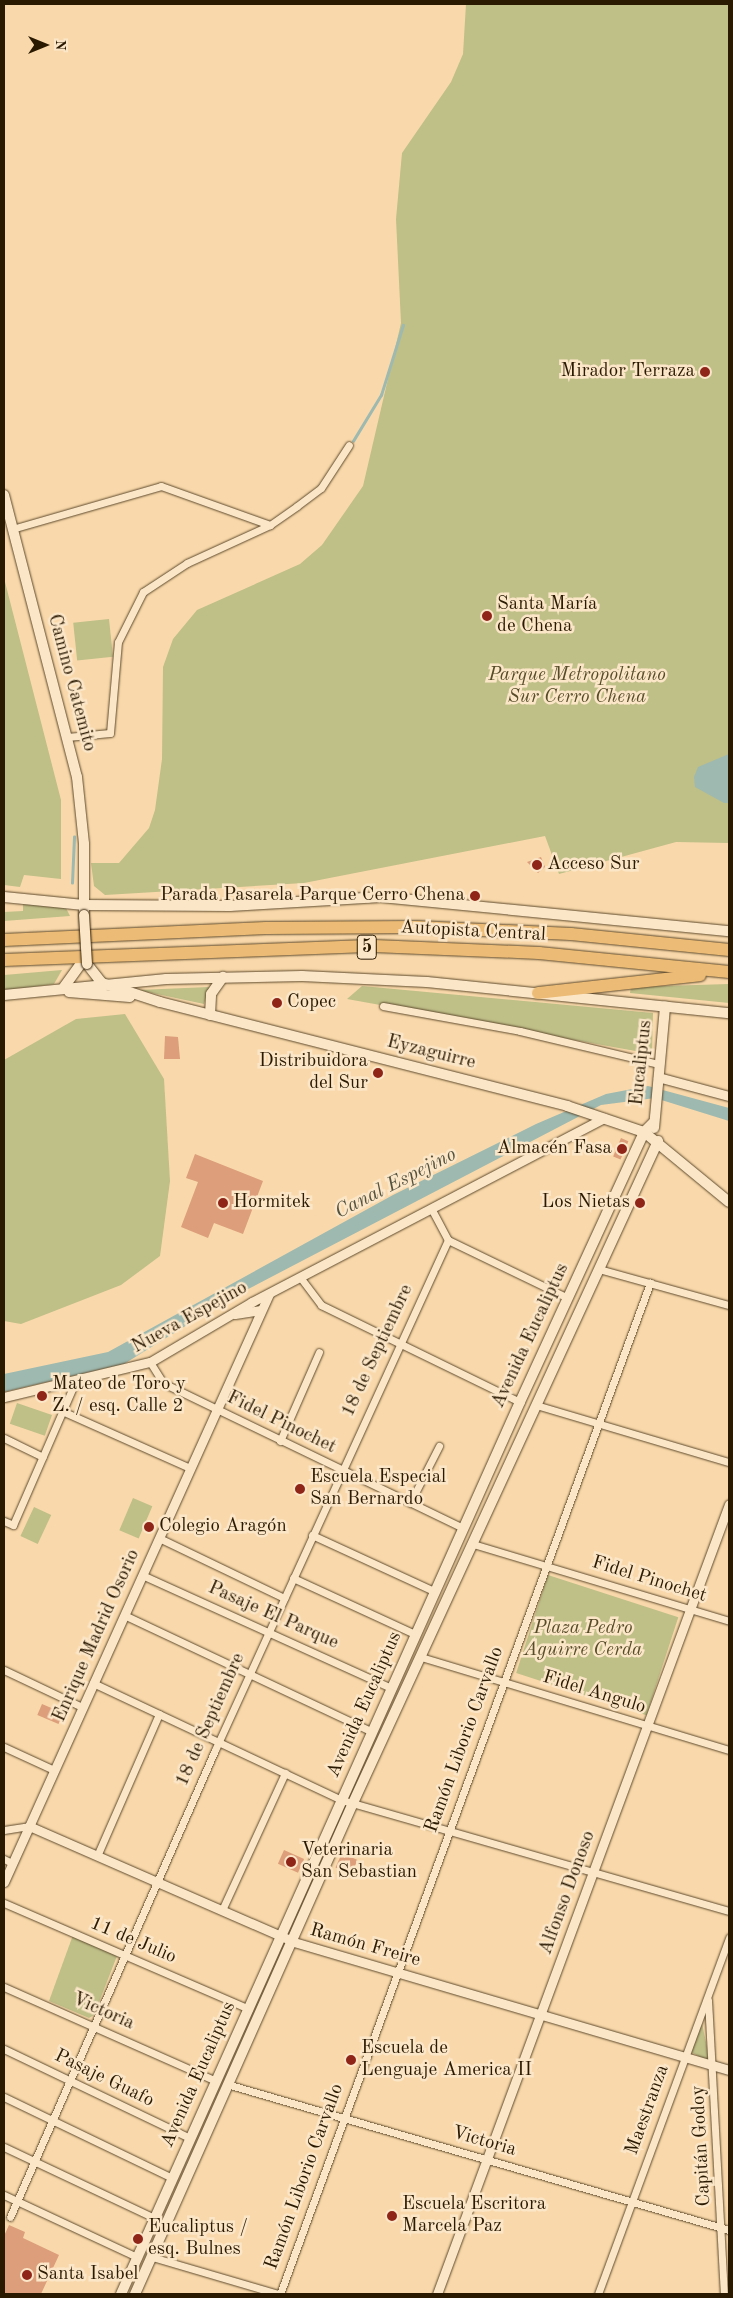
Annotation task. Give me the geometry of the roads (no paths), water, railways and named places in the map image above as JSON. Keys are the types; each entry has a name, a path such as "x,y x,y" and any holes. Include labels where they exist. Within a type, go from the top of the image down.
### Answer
{"highway":[{"name":"Autopista Central","path":"4,940 407,927 562,933 729,950"},
{"name":"Autopista Central","path":"4,960 383,947 539,953 729,973"},
{"path":"538,993 729,973"}],"main road":[{"name":"Camino Catemito","path":"4,494 80,793 84,882 84,961"},
{"path":"63,904 84,882"},
{"path":"4,897 63,904 84,910 230,906 381,897 729,931"},
{"path":"64,987 84,961 102,984"},
{"path":"210,1015 211,994 223,977"},
{"path":"4,995 64,987 223,977 369,978 729,1013"},
{"name":"Eyzaguirre","path":"102,984 160,1002 566,1106 604,1118 644,1132 658,1141 729,1202"},
{"path":"31,991 160,1002"},
{"name":"Eucaliptus","path":"658,1141 653,1123 665,1006"},
{"name":"Eucaliptus","path":"644,1132 653,1123"},
{"name":"Avenida Eucaliptus","path":"121,2294 434,1591 644,1132"},
{"name":"Avenida Eucaliptus","path":"135,2294 294,1942 353,1803 658,1141"},
{"path":"200,2116 214,2121"}],"street":[{"path":"66,737 110,733 118,642 143,592 187,563 270,525 321,488 349,445"},
{"path":"12,529 161,486 270,525"},
{"path":"383,1006 520,1031 659,1064"},
{"path":"657,1081 729,1096"},
{"path":"520,1402 321,1304 300,1277 604,1118"},
{"path":"432,1208 448,1240 568,1298"},
{"name":"18 de Septiembre","path":"10,2217 36,2162 268,1632 448,1240"},
{"path":"599,1269 729,1305"},
{"name":"Nueva Espejino","path":"4,1396 150,1362 300,1277"},
{"name":"Ramón Liborio Carvallo","path":"279,2294 650,1283"},
{"name":"Enrique Madrid Osorio","path":"4,1882 8,1861 28,1826 54,1770 269,1294"},
{"path":"235,1314 261,1310"},
{"path":"280,1441 319,1352"},
{"name":"Fidel Pinochet","path":"150,1362 163,1383 463,1528"},
{"path":"4,1521 13,1525 76,1380"},
{"path":"536,1405 729,1462"},
{"path":"62,1411 190,1468"},
{"path":"4,1438 43,1457"},
{"path":"410,1503 439,1446"},
{"name":"Alfonso Donoso","path":"437,2294 729,1504"},
{"path":"312,1536 434,1591"},
{"path":"159,1538 284,1598"},
{"name":"Fidel Pinochet","path":"473,1544 729,1621"},
{"name":"Pasaje El Parque","path":"142,1575 391,1688"},
{"path":"293,1578 415,1634"},
{"path":"124,1615 371,1731"},
{"name":"Fidel Angulo","path":"420,1657 729,1750"},
{"path":"4,1670 82,1707"},
{"path":"93,1683 342,1800 729,1911"},
{"path":"97,1856 159,1714"},
{"path":"4,1747 54,1770"},
{"path":"222,1910 285,1773"},
{"path":"4,1830 28,1826"},
{"name":"Ramón Freire","path":"28,1826 294,1942 729,2070"},
{"name":"11 de Julio","path":"4,1903 249,2009"},
{"name":"Maestranza","path":"598,2294 729,1937"},
{"name":"Victoria","path":"4,1987 216,2081"},
{"name":"Capitán Godoy","path":"707,1997 726,2229 724,2294"},
{"name":"Pasaje Guafo","path":"4,2049 190,2138"},
{"name":"Victoria","path":"230,2084 726,2229"},
{"path":"4,2097 172,2178"},
{"path":"4,2147 154,2218"},
{"path":"4,2195 137,2257"},
{"path":"152,2257 279,2294"}],"waterway":[{"name":"Canal Espejino","path":"353,441 381,395 403,325"},
{"path":"72,883 74,837"}],"place":[{"name":"Mirador Terraza","path":"705,372"},
{"name":"Santa María de Chena","path":"487,616"},
{"name":"Acceso Sur","path":"537,865"},
{"name":"Parada Pasarela Parque Cerro Chena","path":"475,896"},
{"name":"Copec","path":"277,1003"},
{"name":"Distribuidora del Sur","path":"378,1073"},
{"name":"Almacén Fasa","path":"622,1149"},
{"name":"Hormitek","path":"223,1203"},
{"name":"Los Nietas","path":"640,1203"},
{"name":"Mateo de Toro y Z. / esq. Calle 2","path":"42,1396"},
{"name":"Escuela Especial San Bernardo","path":"300,1489"},
{"name":"Colegio Aragón","path":"149,1527"},
{"name":"Veterinaria San Sebastian","path":"291,1862"},
{"name":"Escuela de Lenguaje America II","path":"351,2060"},
{"name":"Escuela Escritora Marcela Paz","path":"392,2216"},
{"name":"Eucaliptus / esq. Bulnes","path":"138,2239"},
{"name":"Santa Isabel","path":"27,2275"}],"park label":[{"name":"Parque Metropolitano Sur Cerro Chena","path":"577,687"},
{"name":"Plaza Pedro Aguirre Cerda","path":"583,1640"}]}
